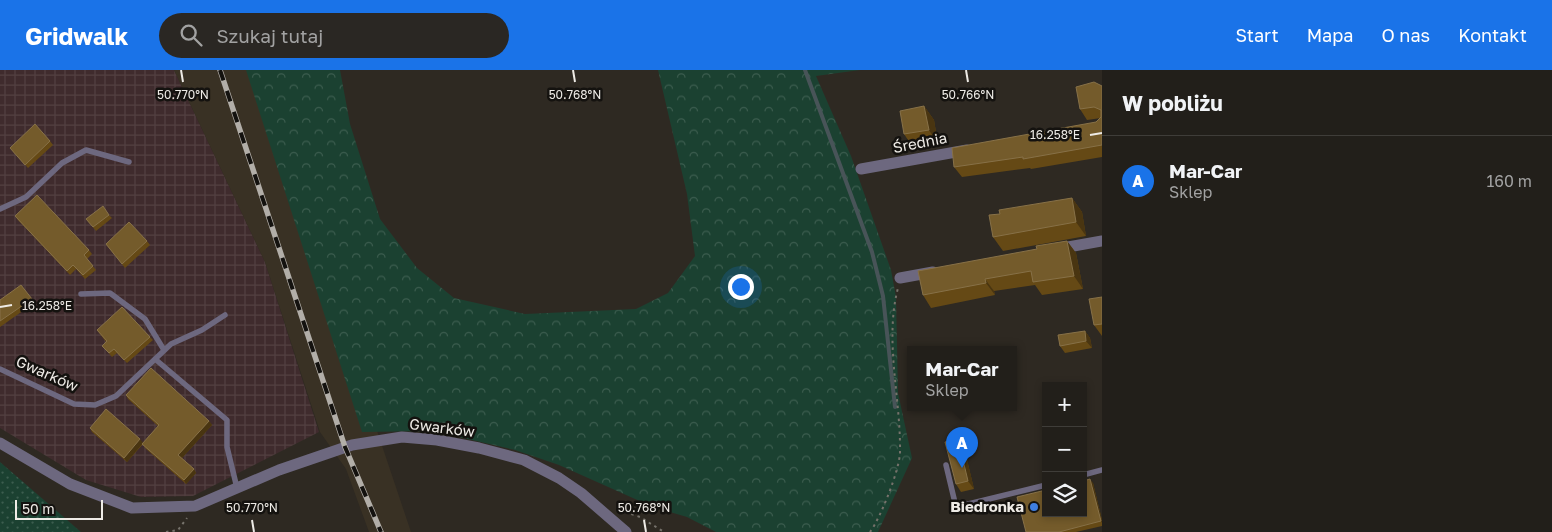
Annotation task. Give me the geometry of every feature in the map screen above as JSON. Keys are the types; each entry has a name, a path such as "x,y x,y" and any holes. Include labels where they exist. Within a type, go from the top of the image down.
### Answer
{"street":[{"name":"Średnia","path":"861,170 976,148"},
{"path":"1044,252 1102,241"},
{"path":"900,278 948,269"},
{"name":"Gwarków","path":"0,443 70,484 132,508 195,506 279,470 352,445 402,438 438,440 524,460 550,473 581,493 626,532"}],"lane":[{"path":"0,209 26,197 62,163 86,150 129,162"},
{"path":"81,294 110,293 145,319 164,350"},
{"name":"Gwarków","path":"0,369 74,404 95,405 116,396 171,344 202,330 225,315"},
{"path":"155,358 227,420 227,447 237,488"},
{"path":"946,465 956,507 1042,485"},
{"path":"1087,474 1102,470"}],"path":[{"path":"870,532 885,504 900,455 892,312 900,278"},
{"path":"166,532 178,530 195,506"},
{"path":"615,509 640,517 664,532"}],"shaded area":[{"path":"0,70 174,70 265,262 319,432 193,496 141,497 86,480 0,428"},
{"path":"174,70 256,70 411,532 369,532 346,469 320,432 265,262"}],"green space":[{"path":"246,70 340,70 350,124 380,219 417,268 454,298 525,314 636,309 668,293 695,256 687,194 658,70 860,70 816,76 851,156 891,270 896,297 898,393 912,458 878,532 716,532 687,517 653,507 559,465 515,450 433,431 362,432"},
{"path":"0,462 81,532 0,532"}],"building":[{"path":"1094,82 1102,86 1102,145 1023,159 1023,157 954,167 952,148 1096,122 1101,117 1101,110 1094,107 1080,109 1076,87"},
{"path":"924,106 929,130 904,134 900,111"},
{"path":"35,124 50,141 25,165 10,148"},
{"path":"37,195 89,250 84,255 93,266 83,275 73,265 67,271 15,216"},
{"path":"1072,198 1076,222 993,237 989,215 1000,214 999,210"},
{"path":"103,206 109,215 93,227 86,219"},
{"path":"129,222 147,241 122,264 106,244"},
{"path":"1067,241 1074,276 1033,282 1031,271 985,279 986,283 923,295 918,271 1037,249 1036,246"},
{"path":"21,285 32,299 0,321 0,300"},
{"path":"1102,297 1102,324 1094,325 1089,299"},
{"path":"122,307 150,337 124,360 114,349 109,353 102,346 107,341 97,330"},
{"path":"1085,331 1086,341 1060,346 1058,335"},
{"path":"151,368 209,421 178,455 194,469 184,480 142,444 159,425 126,395"},
{"path":"106,409 140,439 124,458 90,428"},
{"path":"958,439 968,481 956,484 945,442"},
{"name":"Biedronka","path":"1090,479 1101,521 1059,532 1026,532 1017,497 1042,491 1042,517 1087,517 1087,480"}],"waterway":[{"path":"805,70 872,252 883,296 895,407"}],"railway":[{"path":"220,70 345,447 381,532"}],"place":[{"name":"Mar-Car","path":"962,468"},
{"name":"Biedronka","path":"1034,507"}]}
